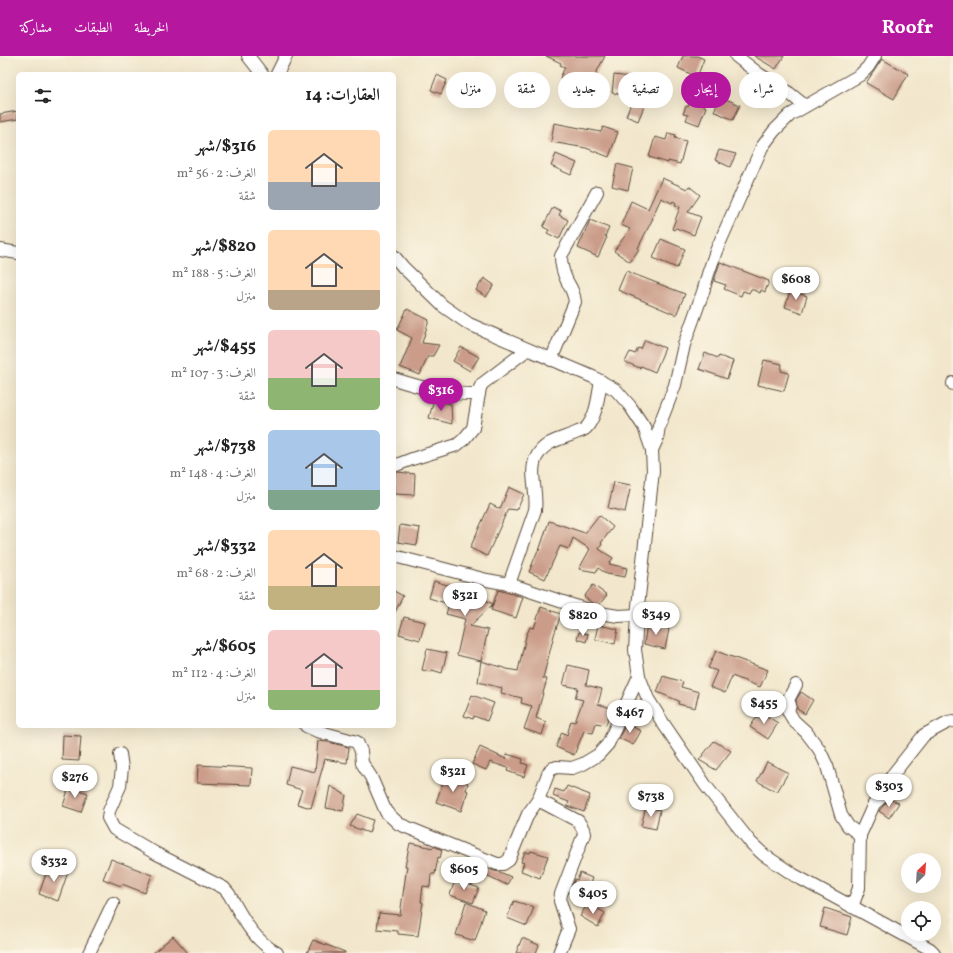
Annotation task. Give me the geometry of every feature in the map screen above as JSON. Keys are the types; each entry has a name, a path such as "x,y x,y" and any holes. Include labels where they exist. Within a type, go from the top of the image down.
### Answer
{"street":[{"path":"248,56 260,72"},
{"path":"278,72 286,56"},
{"path":"736,56 805,106"},
{"path":"652,450 657,439 659,426 675,385 684,345 708,274 762,147 774,131 790,115 860,74 868,68 875,56"},
{"path":"551,360 575,302 575,296 562,266 561,256 597,192"},
{"path":"0,250 16,253"},
{"path":"396,258 443,306 469,324 600,381 616,390 630,406 644,427 652,450 653,471 637,615 635,650 639,676 648,699 706,786 751,843 764,855 781,867 930,949 934,953"},
{"path":"396,465 457,445 464,439 472,428 478,394 482,384 527,350"},
{"path":"396,380 442,392 478,394"},
{"path":"509,584 535,510 536,500 532,472 537,456 544,447 552,441 585,429 593,416 600,381"},
{"path":"396,557 487,580 509,584 600,613 618,616 637,615"},
{"path":"310,728 357,742 361,751 362,763 371,777 386,812 399,824 497,864 504,864 509,860 528,814 538,800 551,769 557,767 572,768 583,764 598,755 608,744 639,676"},
{"path":"796,685 788,700 790,705 788,711 794,721 806,732 818,749 827,766 842,815 848,826 860,835"},
{"path":"852,907 859,888 860,835 874,804 882,797 884,788 894,773 924,735 939,726 953,721"},
{"path":"120,754 122,768 120,786 109,811 108,818 114,829 155,853 224,888 255,936 268,948 277,953"},
{"path":"538,800 578,821 584,834 561,894 560,901 569,929 559,953"},
{"path":"89,953 113,903"}],"building":[{"path":"546,56 605,56 597,72 563,72 565,67 560,65 561,63"},
{"path":"683,56 697,56 704,59 699,72 686,72 678,68"},
{"path":"754,56 784,56 776,69"},
{"path":"882,59 908,74 894,99 866,83"},
{"path":"437,75 446,80 441,94 431,90"},
{"path":"614,75 618,76 618,94 612,93"},
{"path":"731,101 739,105 733,120 714,111 716,108 731,108"},
{"path":"629,108 643,108 638,121 626,116"},
{"path":"685,108 706,108 699,125 686,120 688,115 683,114"},
{"path":"16,111 16,119 0,122 0,114"},
{"path":"554,123 601,132 603,127 618,132 609,157 586,148 551,142"},
{"path":"668,133 676,135 675,138 686,141 680,164 668,161 668,163 649,157 655,137 666,140"},
{"path":"719,150 736,154 730,167 715,160"},
{"path":"556,154 577,163 571,175 551,166"},
{"path":"617,164 633,168 628,190 612,186"},
{"path":"662,178 687,189 689,186 700,195 688,212 701,217 694,235 676,228 674,230 672,229 680,207 675,205 676,203 673,201 672,203 661,198 638,248 639,249 630,262 614,251 630,229 621,225 631,201 648,209"},
{"path":"553,207 561,211 559,215 568,220 559,239 547,233 549,230 543,227"},
{"path":"590,220 609,228 605,236 607,237 598,257 578,248"},
{"path":"661,239 685,249 677,268 653,258"},
{"path":"720,262 769,281 765,292 761,290 760,293 751,289 749,293 743,291 741,296 724,289 726,285 714,281"},
{"path":"626,271 685,294 676,315 618,290"},
{"path":"484,278 494,285 486,297 476,290"},
{"path":"792,285 794,286 794,292 807,296 802,313 785,307"},
{"path":"407,309 429,320 422,343 439,345 433,356 428,356 420,375 400,367 412,338 397,330"},
{"path":"645,340 665,348 655,372 641,366 640,368 625,362 630,352 635,354 638,348 641,349"},
{"path":"461,347 479,357 470,371 453,361"},
{"path":"705,353 718,358 719,356 733,361 727,379 699,369"},
{"path":"764,360 782,364 781,371 789,373 784,391 758,385"},
{"path":"434,399 451,404 452,424 429,418"},
{"path":"396,473 415,474 414,495 396,494"},
{"path":"614,482 631,485 625,512 608,508"},
{"path":"509,487 524,494 517,510 508,509 487,556 470,548 490,504 500,509"},
{"path":"599,515 613,527 601,543 602,544 599,549 613,558 609,564 627,568 625,577 607,574 598,568 596,572 579,569 590,549 573,538 569,549 560,546 545,579 529,572 538,550 539,551 549,521 585,533"},
{"path":"400,525 420,528 417,545 398,542"},
{"path":"434,581 464,590 493,604 470,626 488,630 481,661 457,655 465,619 446,614 449,604 429,598"},
{"path":"593,585 607,595 599,605 592,603 584,597"},
{"path":"498,590 523,597 516,618 491,610"},
{"path":"396,592 403,596 396,610"},
{"path":"541,607 561,614 543,678 547,679 536,718 546,722 542,735 524,729 532,706 521,703 522,698 501,693 502,688 478,682 481,661 518,671 526,636 530,627 534,628"},
{"path":"404,617 425,622 420,640 399,634"},
{"path":"647,623 669,629 665,649 644,644"},
{"path":"598,625 618,629 615,644 595,639"},
{"path":"579,632 588,634 586,642 577,639"},
{"path":"427,649 447,653 442,673 432,670 431,672 422,670"},
{"path":"716,651 768,670 760,687 732,676 725,693 710,687 717,671 708,668"},
{"path":"568,665 589,670 586,685 602,689 598,704 611,708 606,725 596,723 593,733 584,731 574,755 556,747 562,732 567,735 571,721 575,722 583,700 575,698 578,688 563,685"},
{"path":"663,676 683,682 681,687 699,692 695,708 678,704 679,701 657,692"},
{"path":"801,692 813,700 805,714 797,709 796,700"},
{"path":"472,695 494,703 487,721 474,716 473,719 464,716"},
{"path":"760,712 778,723 768,739 750,727"},
{"path":"626,723 641,731 633,745 619,738"},
{"path":"63,735 81,736 79,761 62,760"},
{"path":"318,741 349,747 347,763 325,759 311,808 297,804 302,790 286,785 290,766 315,772"},
{"path":"714,741 731,751 716,770 699,760"},
{"path":"480,747 506,759 507,754 523,759 522,763 528,765 524,777 507,771 508,768 490,762 486,770 472,764"},
{"path":"767,762 788,773 777,792 757,781"},
{"path":"198,765 252,768 251,785 197,783"},
{"path":"446,774 468,783 466,790 468,791 461,811 436,802"},
{"path":"330,786 346,795 343,811 326,808"},
{"path":"567,786 590,795 584,812 567,806 569,802 553,796 555,789 564,792"},
{"path":"69,787 88,793 81,812 63,806"},
{"path":"889,799 899,803 889,818 879,811"},
{"path":"646,807 660,810 656,829 641,826"},
{"path":"357,814 373,820 369,833 350,826"},
{"path":"410,843 433,848 434,846 442,850 440,858 438,857 435,874 431,874 430,887 423,886 421,902 423,902 418,936 398,934 398,931 377,929 379,913 400,915 407,866 405,866"},
{"path":"531,851 548,856 540,878 521,871 524,863 521,862 525,852 530,853"},
{"path":"111,859 152,875 145,893 122,884 121,886 103,879"},
{"path":"49,865 68,872 58,901 39,894"},
{"path":"486,868 511,877 507,885 484,874"},
{"path":"580,873 592,878 586,894 571,888 575,879 577,880"},
{"path":"455,880 479,888 473,903 450,895"},
{"path":"514,901 534,907 527,926 507,918"},
{"path":"466,902 485,910 475,941 456,935"},
{"path":"588,903 605,913 598,927 580,916"},
{"path":"825,908 852,917 847,935 820,927"},
{"path":"173,936 188,953 153,953"},
{"path":"522,938 539,945 536,953 516,953"},
{"path":"313,940 345,952 345,953 307,953"}]}
